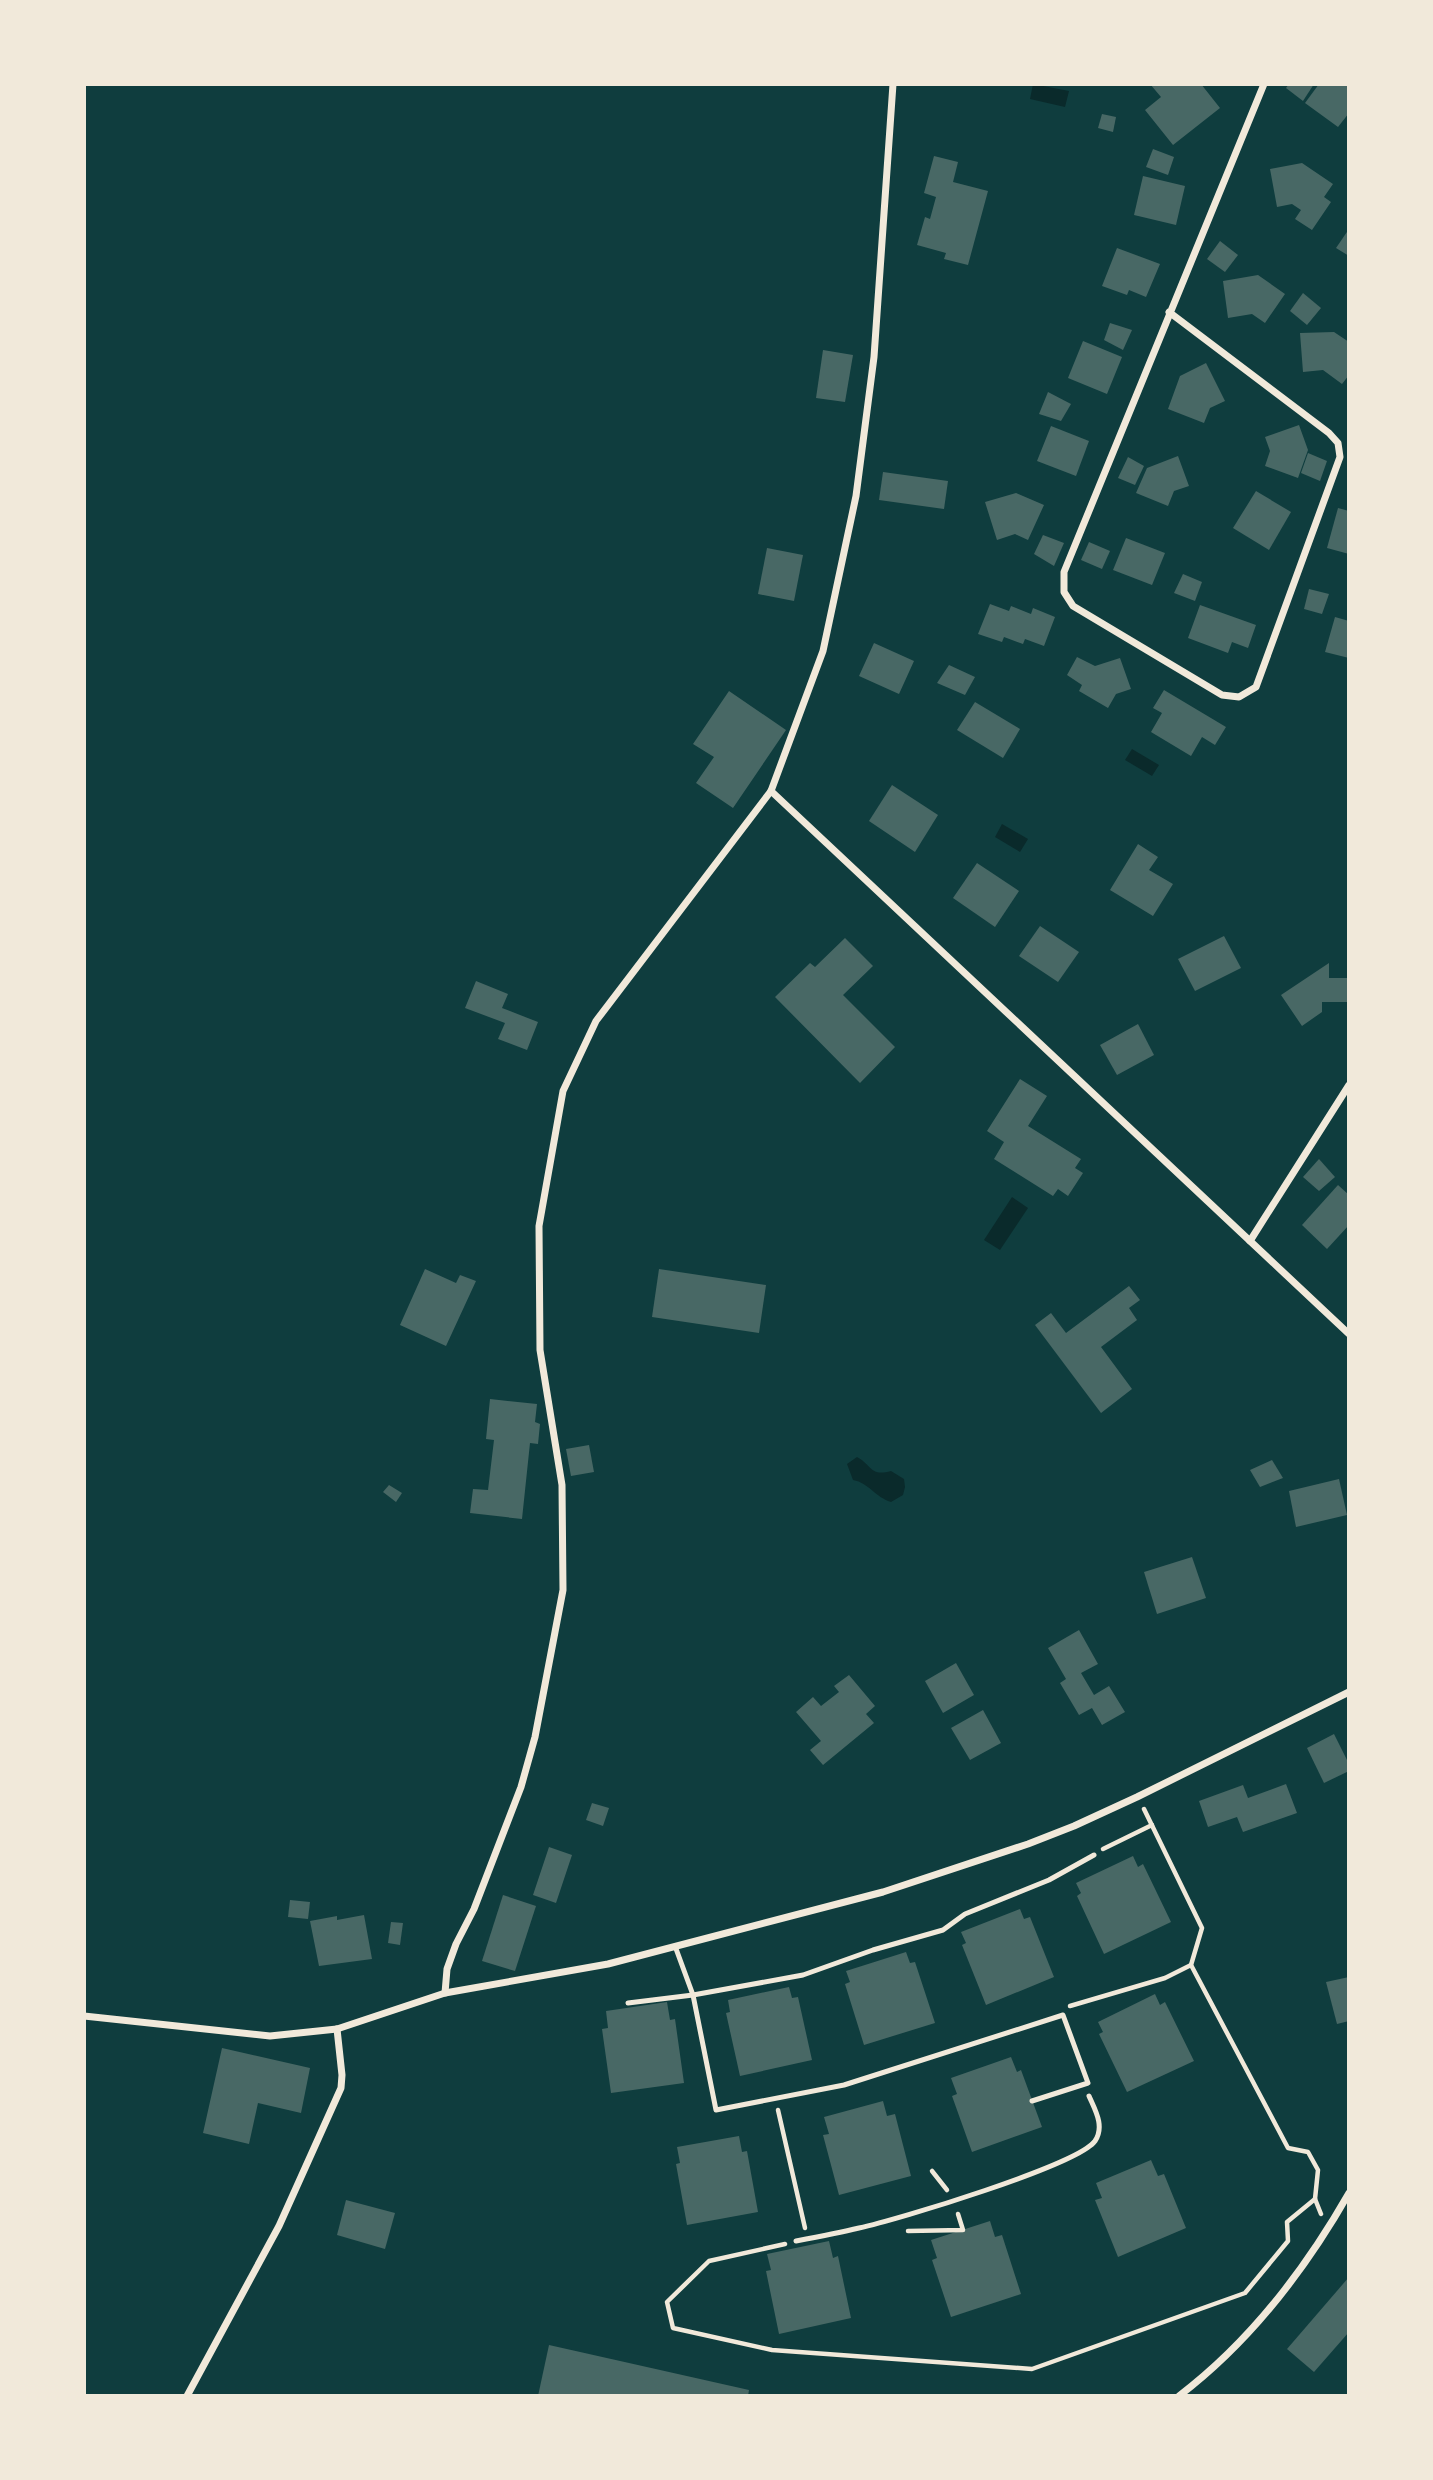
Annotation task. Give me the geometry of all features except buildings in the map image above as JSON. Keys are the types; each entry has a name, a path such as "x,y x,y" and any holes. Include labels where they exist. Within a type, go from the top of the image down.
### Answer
{"street":[{"path":"445,1993 447,1969 456,1944 474,1909 521,1787 535,1737 563,1590 562,1485 540,1350 539,1226 563,1091 596,1021 771,791 823,651 856,496 874,357 893,84"},
{"path":"1169,313 1329,433 1338,443 1340,457 1256,687 1239,697 1222,695 1073,606 1064,592 1064,572 1169,313 1264,84"},
{"path":"771,791 1349,1334"},
{"path":"1250,1241 1349,1085"},
{"path":"84,2016 270,2036 337,2029 445,1993 571,1971 675,1947 883,1892 1028,1844 1137,1797 1349,1692"},
{"path":"187,2396 279,2226 341,2088 337,2029"},
{"path":"1179,2396 1248,2333 1308,2261 1349,2193"}],"lane":[{"path":"628,2003 692,1995 803,1975 873,1950 943,1930 965,1914 1049,1880 1094,1854"},
{"path":"675,1947 692,1995 716,2110 844,2085 1063,2015 1088,2083 1032,2101"},
{"path":"796,2241 860,2228 953,2199 1042,2170 1087,2149 1097,2139 1100,2126 1089,2095"}],"path":[{"path":"1143,1806 1202,1928 1191,1965 1288,2148 1308,2152 1318,2171 1315,2199 1328,2231"},
{"path":"1094,1854 1152,1825"},
{"path":"1063,2015 1072,2004 1165,1978 1191,1965"},
{"path":"776,2099 807,2239"},
{"path":"932,2171 944,2187"},
{"path":"796,2241 709,2261 667,2302 673,2328 772,2350 1032,2370 1245,2293 1288,2241 1287,2222 1315,2199"},
{"path":"898,2232 963,2230 961,2226"}],"water":[{"path":"1033,84 1069,91 1065,107 1030,99"},
{"path":"1132,749 1159,765 1152,776 1125,760"},
{"path":"1002,824 1028,839 1020,852 995,837"},
{"path":"1012,1197 1028,1208 1000,1250 984,1240"},
{"path":"857,1457 875,1471 891,1471 904,1479 903,1495 891,1502 853,1480 847,1464"}]}
